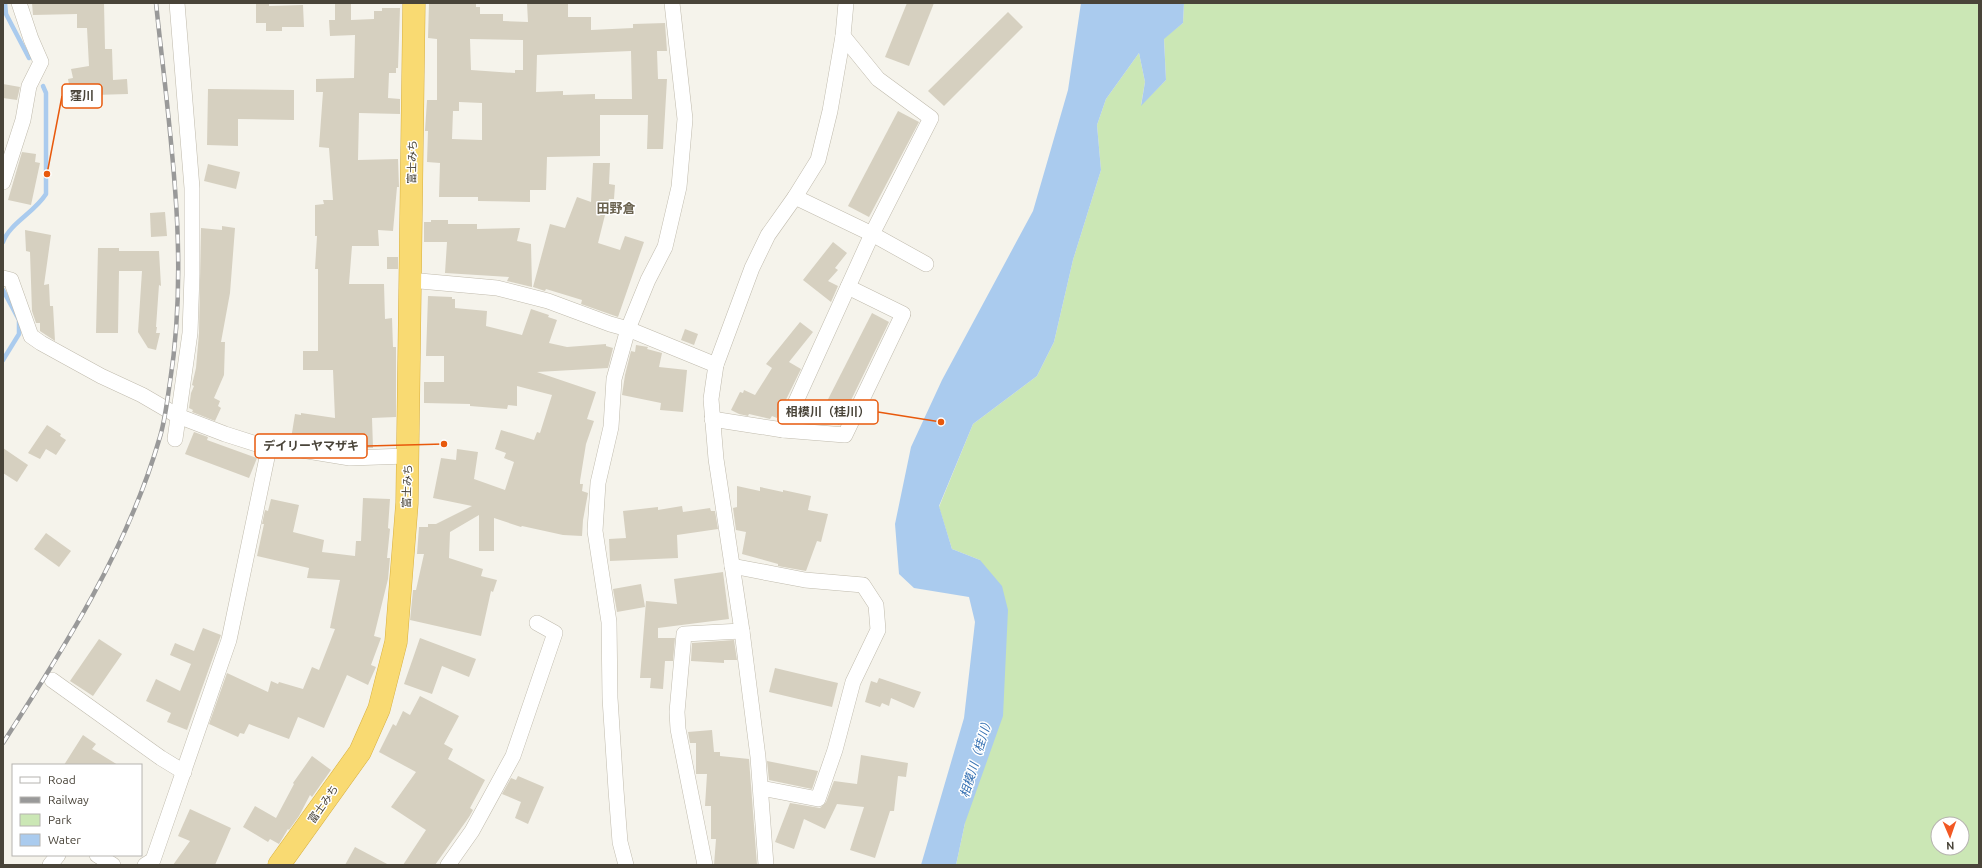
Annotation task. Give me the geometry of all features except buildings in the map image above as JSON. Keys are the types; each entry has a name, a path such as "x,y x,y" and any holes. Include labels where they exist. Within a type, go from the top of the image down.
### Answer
{"highway":[{"name":"富士みち","path":"279,865 360,752 379,709 396,642 406,518 414,3"}],"street":[{"path":"3,182 22,120 29,86 41,62 31,39 19,3"},
{"path":"174,439 190,333 192,188 177,3"},
{"path":"626,865 620,842 616,790 610,698 610,622 595,532 598,483 611,427 614,379 628,329 648,280 665,248 679,187 685,119 672,3"},
{"path":"766,865 760,788 742,631 722,500 711,399 716,365 755,262 768,235 796,197 818,160 830,111 843,36 846,3"},
{"path":"783,430 872,234 931,118 878,79 843,36"},
{"path":"796,197 872,234 926,264"},
{"path":"4,278 11,280 31,336 101,376 142,395 178,416 225,434 269,448 283,448 350,458 407,456"},
{"path":"409,280 497,288 548,301 610,324 628,329 716,365"},
{"path":"712,419 783,430 845,435 903,314 848,287"},
{"path":"145,865 153,860 229,640 269,448"},
{"path":"732,566 805,580 862,585 876,605 878,630 853,682 835,750 818,799 760,788"},
{"path":"448,865 472,831 513,756 555,633 537,623"},
{"path":"705,865 678,729 677,712 684,634 742,631"},
{"path":"52,680 161,758 184,772"},
{"path":"50,865 57,856"},
{"path":"99,856 113,865"}],"green space":[{"path":"1184,3 1979,3 1979,865 956,865 965,823 980,560 952,549 939,507 973,424 1037,376 1054,342 1073,260 1101,170 1097,125 1106,99 1139,53 1145,82 1141,105 1166,80 1164,38 1183,23"}],"water":[{"path":"1081,3 1184,3 1183,23 1164,39 1166,80 1141,106 1145,82 1139,53 1106,99 1097,125 1101,170 1073,260 1054,342 1037,376 973,424 939,506 952,549 980,560 1002,586 1008,610 1003,716 965,823 956,865 921,865 964,718 975,622 969,597 914,588 899,574 895,524 911,447 942,380 1033,211 1068,90"}],"waterway":[{"path":"5,3 6,14 29,58"},
{"path":"3,242 11,229 35,207 46,194 46,93 43,86"},
{"path":"3,290 19,320 19,334 3,360"}],"railway":[{"path":"3,743 71,634 112,559 146,481 163,426 176,334 178,239 171,145 156,3"}],"place":[{"name":"窪川","path":"47,174"},
{"name":"相模川（桂川）","path":"941,422"},
{"name":"デイリーヤマザキ","path":"444,444"}],"district":[{"name":"田野倉","path":"616,208"}]}
